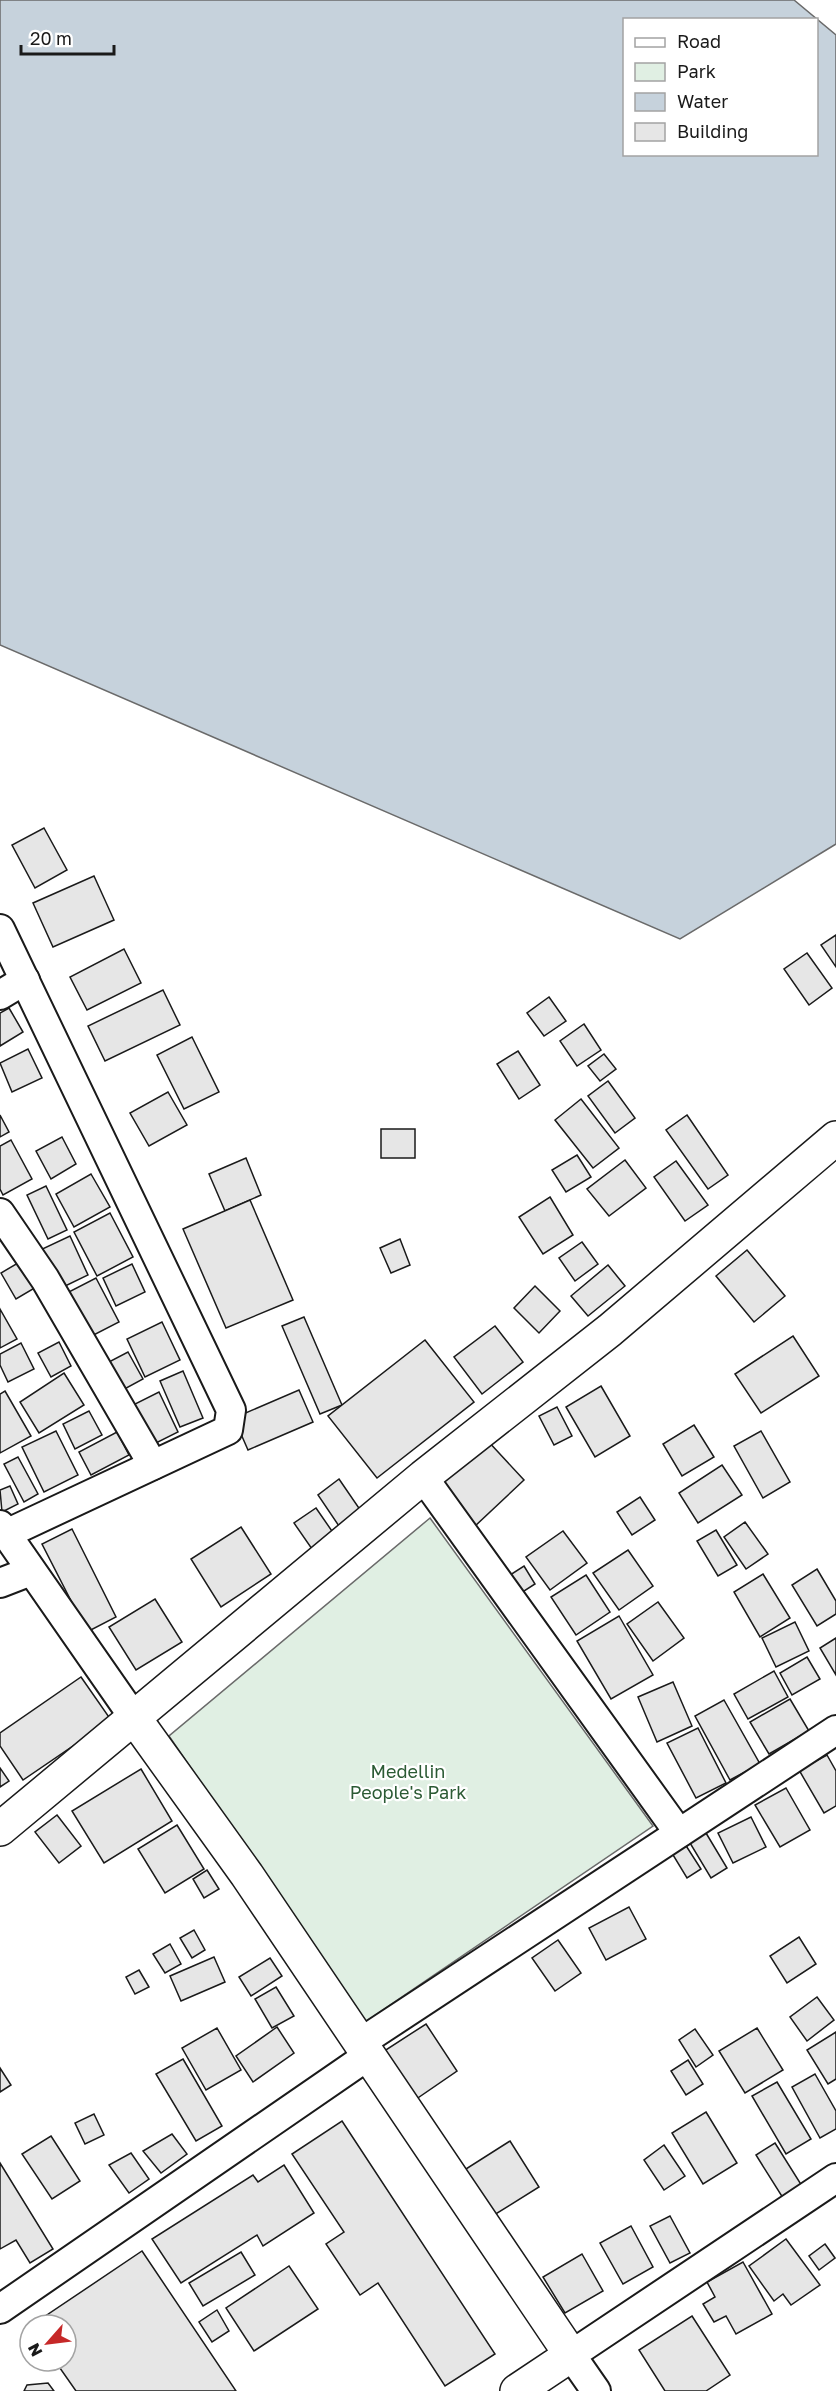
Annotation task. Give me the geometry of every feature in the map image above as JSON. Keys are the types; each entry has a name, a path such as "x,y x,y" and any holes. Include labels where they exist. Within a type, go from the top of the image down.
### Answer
{"main road":[{"path":"0,1829 423,1477 610,1330 836,1138"},
{"path":"135,1719 247,1875 571,2355 517,2391"}],"street":[{"path":"0,929 231,1410 228,1430 3,1530 135,1719"},
{"path":"0,995 25,980"},
{"path":"0,1213 45,1279 153,1465"},
{"path":"423,1477 679,1833"},
{"path":"0,1583 31,1571"},
{"path":"0,2309 364,2049 679,1833 836,1730"},
{"path":"596,2391 571,2355 836,2178"}],"green space":[{"name":"Medellin People's Park","path":"430,1518 653,1826 365,2022 169,1736"}],"water":[{"path":"0,0 794,0 816,18 623,18 623,156 818,156 818,20 836,35 836,844 680,939 0,645"}],"building":[{"path":"44,828 67,870 35,888 12,845"},
{"path":"94,876 114,920 53,947 33,903"},
{"path":"836,935 836,967 821,945"},
{"path":"124,949 141,983 87,1010 70,977"},
{"path":"807,953 832,988 809,1005 784,969"},
{"path":"163,990 180,1025 105,1061 88,1026"},
{"path":"549,997 566,1021 544,1036 527,1013"},
{"path":"9,1008 23,1032 0,1046 0,1013"},
{"path":"584,1024 601,1050 577,1066 560,1041"},
{"path":"192,1037 219,1092 184,1109 157,1055"},
{"path":"28,1049 42,1078 12,1092 0,1063"},
{"path":"518,1051 540,1085 519,1099 497,1064"},
{"path":"604,1054 616,1069 600,1081 588,1066"},
{"path":"608,1081 635,1118 615,1133 588,1096"},
{"path":"168,1092 187,1125 149,1146 130,1113"},
{"path":"581,1099 619,1148 593,1168 555,1120"},
{"path":"0,1115 9,1132 0,1137"},
{"path":"687,1115 728,1175 708,1189 666,1130"},
{"path":"381,1129 415,1129 415,1158 381,1158"},
{"path":"62,1137 76,1164 51,1179 36,1151"},
{"path":"11,1140 32,1179 3,1195 0,1189 0,1146"},
{"path":"577,1155 591,1177 566,1192 552,1170"},
{"path":"246,1158 261,1195 225,1211 209,1174"},
{"path":"625,1160 646,1188 609,1216 587,1189"},
{"path":"676,1161 708,1205 685,1221 654,1177"},
{"path":"91,1174 110,1207 74,1227 56,1194"},
{"path":"46,1186 67,1230 48,1239 27,1195"},
{"path":"550,1197 573,1235 543,1254 519,1217"},
{"path":"250,1200 293,1300 226,1328 183,1229"},
{"path":"110,1213 133,1257 97,1276 74,1232"},
{"path":"70,1236 88,1275 57,1290 38,1251"},
{"path":"400,1239 410,1265 391,1273 380,1248"},
{"path":"582,1242 598,1264 575,1281 559,1258"},
{"path":"747,1250 785,1296 754,1322 716,1276"},
{"path":"23,1260 38,1286 16,1299 1,1273"},
{"path":"132,1264 145,1292 116,1306 103,1278"},
{"path":"608,1265 625,1286 588,1316 571,1296"},
{"path":"96,1278 119,1322 82,1341 59,1297"},
{"path":"535,1286 560,1311 539,1333 514,1308"},
{"path":"0,1309 17,1339 0,1348"},
{"path":"304,1317 342,1405 320,1414 282,1326"},
{"path":"162,1322 180,1360 145,1377 127,1339"},
{"path":"495,1326 523,1362 482,1394 454,1357"},
{"path":"793,1336 819,1376 761,1413 735,1374"},
{"path":"425,1340 474,1402 377,1478 328,1416"},
{"path":"59,1342 71,1366 51,1377 38,1353"},
{"path":"21,1343 34,1369 8,1382 0,1365 0,1354"},
{"path":"128,1352 143,1379 119,1392 105,1364"},
{"path":"183,1371 203,1418 180,1427 160,1381"},
{"path":"64,1373 84,1405 39,1433 20,1402"},
{"path":"601,1386 630,1436 595,1457 566,1407"},
{"path":"299,1390 313,1422 248,1450 234,1418"},
{"path":"5,1391 31,1436 0,1453 0,1394"},
{"path":"159,1392 178,1432 148,1447 129,1407"},
{"path":"557,1407 572,1436 554,1445 539,1416"},
{"path":"89,1411 102,1435 75,1449 63,1424"},
{"path":"694,1425 714,1457 682,1476 663,1444"},
{"path":"56,1431 78,1475 44,1492 22,1447"},
{"path":"761,1431 790,1482 763,1498 734,1446"},
{"path":"117,1432 129,1455 91,1475 79,1452"},
{"path":"486,1439 524,1480 474,1527 436,1485"},
{"path":"18,1457 38,1494 24,1502 4,1464"},
{"path":"722,1465 742,1495 698,1523 679,1493"},
{"path":"339,1479 363,1514 341,1529 318,1495"},
{"path":"10,1486 18,1504 2,1512 0,1490"},
{"path":"640,1497 655,1520 632,1535 617,1512"},
{"path":"316,1508 334,1534 312,1549 294,1523"},
{"path":"745,1522 768,1554 746,1569 724,1537"},
{"path":"241,1527 271,1574 221,1607 191,1559"},
{"path":"72,1529 116,1617 87,1632 42,1544"},
{"path":"716,1530 737,1565 718,1576 697,1541"},
{"path":"563,1531 587,1563 550,1590 526,1557"},
{"path":"628,1550 653,1586 619,1610 593,1573"},
{"path":"524,1566 535,1584 521,1593 510,1575"},
{"path":"817,1569 836,1601 836,1614 817,1626 792,1585"},
{"path":"763,1574 790,1618 760,1637 734,1592"},
{"path":"586,1575 610,1612 576,1635 551,1597"},
{"path":"155,1599 182,1642 136,1670 109,1627"},
{"path":"658,1602 684,1638 653,1661 627,1624"},
{"path":"619,1616 653,1675 611,1699 577,1641"},
{"path":"795,1622 809,1651 776,1667 762,1638"},
{"path":"836,1638 836,1675 820,1648"},
{"path":"807,1657 820,1679 792,1695 780,1673"},
{"path":"774,1671 788,1697 748,1719 734,1694"},
{"path":"81,1677 111,1720 23,1780 0,1746 0,1733"},
{"path":"673,1682 692,1726 657,1742 638,1697"},
{"path":"790,1699 809,1731 769,1754 750,1722"},
{"path":"724,1700 760,1764 730,1780 695,1716"},
{"path":"698,1728 726,1783 696,1798 667,1743"},
{"path":"827,1755 836,1771 836,1806 824,1813 799,1770"},
{"path":"0,1768 9,1781 0,1787"},
{"path":"141,1769 172,1821 104,1863 72,1811"},
{"path":"786,1788 810,1830 780,1847 755,1805"},
{"path":"57,1815 81,1846 59,1863 35,1832"},
{"path":"751,1817 766,1847 733,1863 718,1833"},
{"path":"177,1825 204,1869 165,1893 138,1849"},
{"path":"703,1828 727,1868 711,1878 687,1838"},
{"path":"683,1841 701,1869 687,1878 670,1850"},
{"path":"207,1870 219,1889 204,1898 193,1879"},
{"path":"629,1907 646,1939 606,1960 589,1928"},
{"path":"194,1930 205,1950 192,1958 180,1938"},
{"path":"799,1937 816,1964 787,1983 770,1956"},
{"path":"558,1940 581,1973 555,1991 532,1958"},
{"path":"170,1944 181,1964 165,1973 153,1954"},
{"path":"214,1957 225,1982 181,2001 170,1976"},
{"path":"270,1958 282,1976 251,1996 239,1977"},
{"path":"139,1970 149,1987 135,1994 126,1977"},
{"path":"276,1987 294,2016 272,2028 255,1999"},
{"path":"817,1997 834,2020 807,2041 790,2017"},
{"path":"426,2024 457,2071 409,2104 378,2055"},
{"path":"277,2027 294,2053 253,2082 236,2056"},
{"path":"217,2028 241,2070 206,2090 182,2048"},
{"path":"757,2028 783,2070 745,2093 719,2051"},
{"path":"695,2029 713,2055 696,2067 679,2040"},
{"path":"836,2032 836,2079 828,2084 807,2050"},
{"path":"183,2059 222,2126 196,2141 156,2074"},
{"path":"688,2060 703,2084 686,2095 671,2071"},
{"path":"0,2068 11,2085 0,2092"},
{"path":"815,2074 836,2111 836,2129 820,2138 792,2087"},
{"path":"777,2082 811,2139 786,2154 752,2096"},
{"path":"706,2112 737,2163 703,2184 672,2133"},
{"path":"94,2114 104,2135 85,2144 75,2123"},
{"path":"342,2121 495,2354 445,2386 378,2283 360,2295 326,2244 344,2232 292,2154"},
{"path":"172,2134 187,2154 161,2173 143,2151"},
{"path":"51,2136 80,2181 52,2199 22,2154"},
{"path":"510,2141 539,2187 486,2220 458,2174"},
{"path":"775,2143 802,2186 783,2198 756,2155"},
{"path":"664,2145 685,2176 664,2190 644,2160"},
{"path":"131,2153 149,2179 129,2193 109,2165"},
{"path":"0,2163 53,2249 30,2263 16,2240 0,2249"},
{"path":"284,2165 314,2213 263,2246 257,2235 181,2283 152,2239 253,2175 258,2182"},
{"path":"670,2216 690,2253 670,2263 650,2226"},
{"path":"631,2226 653,2267 623,2284 600,2243"},
{"path":"786,2239 820,2285 791,2305 783,2294 774,2301 749,2266"},
{"path":"825,2244 835,2258 819,2270 809,2256"},
{"path":"142,2251 236,2391 76,2391 63,2373 78,2373 78,2313 50,2313"},
{"path":"241,2252 255,2275 203,2306 189,2283"},
{"path":"582,2254 603,2291 565,2313 543,2277"},
{"path":"743,2262 772,2314 736,2334 726,2316 714,2322 703,2304 715,2297 707,2282"},
{"path":"289,2266 318,2309 254,2351 226,2308"},
{"path":"217,2310 229,2331 212,2342 199,2322"},
{"path":"692,2316 730,2375 706,2391 665,2391 639,2350"},
{"path":"48,2383 54,2391 24,2391 27,2385"}]}
